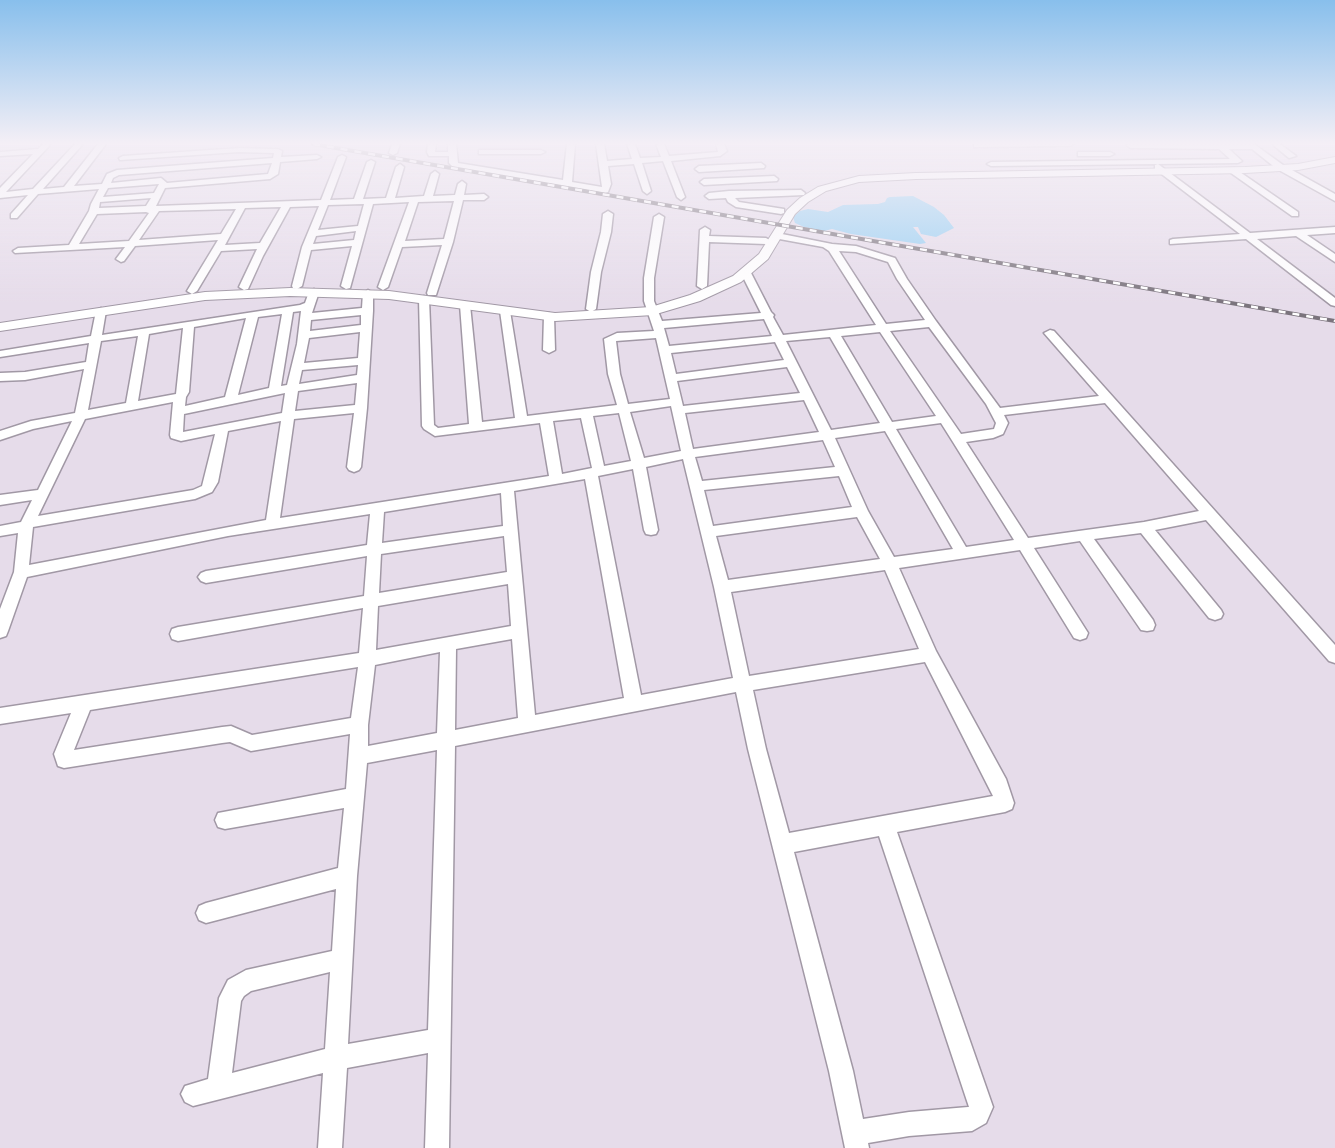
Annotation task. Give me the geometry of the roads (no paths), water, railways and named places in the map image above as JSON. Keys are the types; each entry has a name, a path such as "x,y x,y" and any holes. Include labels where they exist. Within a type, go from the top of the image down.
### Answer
{"street":[{"path":"14,216 31,198"},
{"path":"72,248 94,211 97,200 126,198"},
{"path":"121,259 134,242 152,210 156,198"},
{"path":"297,286 307,247 326,198"},
{"path":"358,202 359,198"},
{"path":"459,198 448,242 428,296 428,426 435,432 624,409 807,396"},
{"path":"94,211 470,198"},
{"path":"730,198 736,204 781,211"},
{"path":"651,530 639,464 614,374 610,339 656,319 746,273 764,256 781,211 796,198"},
{"path":"656,319 670,297 702,286 741,265 772,238 791,212 808,198"},
{"path":"1197,198 1335,303"},
{"path":"1271,198 1294,214"},
{"path":"384,287 415,199"},
{"path":"346,286 369,201"},
{"path":"244,286 287,204"},
{"path":"192,291 241,207"},
{"path":"591,309 596,272 606,232 608,214"},
{"path":"659,217 649,278 656,319 722,587 757,749 841,1071 855,1141 909,1124 972,1119 978,1115 981,1107 885,826"},
{"path":"312,234 361,228"},
{"path":"1173,242 1250,238 1335,230"},
{"path":"1298,233 1335,259"},
{"path":"702,286 704,235 772,238 856,249 879,254 892,260 902,279 932,323 998,412 1002,423 999,432 958,438"},
{"path":"18,251 224,237"},
{"path":"400,244 448,242"},
{"path":"307,247 358,243"},
{"path":"218,248 265,246"},
{"path":"830,246 942,419 958,438 1080,633"},
{"path":"746,273 769,314 791,363 827,434 861,511 889,562 929,654 998,785 1005,803 783,844"},
{"path":"0,320 192,291 244,286 384,287 465,305 549,316 656,319 769,314"},
{"path":"1318,290 1335,288"},
{"path":"0,327 223,295 314,292 428,296 539,307 591,309 618,307 656,319 780,338 932,323"},
{"path":"272,525 292,388 298,368 307,312 314,292"},
{"path":"354,467 361,408 368,294"},
{"path":"465,305 476,428"},
{"path":"0,354 253,314 288,310 307,312 368,311"},
{"path":"274,391 283,348 288,310"},
{"path":"0,631 8,592 22,572 27,525 81,415 101,311"},
{"path":"505,311 522,422"},
{"path":"231,399 253,314"},
{"path":"549,316 549,350"},
{"path":"189,324 183,392 180,397 178,411 177,436 288,416 361,408"},
{"path":"304,335 366,328"},
{"path":"131,406 144,331"},
{"path":"833,332 962,552"},
{"path":"1050,333 1335,656"},
{"path":"298,368 364,360"},
{"path":"671,378 791,363"},
{"path":"0,377 25,376 91,364"},
{"path":"178,411 274,391 363,378"},
{"path":"0,436 31,425 180,397"},
{"path":"998,412 1108,399"},
{"path":"586,414 634,706"},
{"path":"546,419 556,480"},
{"path":"22,572 228,531 556,480 688,454 942,419"},
{"path":"0,531 195,494 207,489 211,482 222,429"},
{"path":"698,486 843,471"},
{"path":"507,487 513,577 527,724"},
{"path":"0,500 41,494"},
{"path":"330,1148 348,876 359,756 359,725 372,600 377,509"},
{"path":"708,532 861,511"},
{"path":"722,587 1144,527 1209,514"},
{"path":"1144,527 1215,614"},
{"path":"206,577 375,549 510,530"},
{"path":"1083,535 1147,625"},
{"path":"178,634 513,577"},
{"path":"0,716 367,658 519,630"},
{"path":"437,1148 448,644"},
{"path":"359,756 634,706 742,684 929,654"},
{"path":"84,702 63,754 64,760 222,735 231,734 250,743 359,725"},
{"path":"225,820 355,797"},
{"path":"206,914 348,876"},
{"path":"218,1088 230,998 236,988 246,981 342,959"},
{"path":"193,1094 336,1058 440,1039"}],"water":[{"path":"887,198 916,198 934,207 944,215 954,228 936,237 921,234 918,227 913,227 926,243 920,244 851,234 832,229 824,231 804,227 795,223 793,217 800,211 808,209 828,212 843,205 878,204 885,202"}],"railway":[{"path":"622,198 1335,321"}]}
